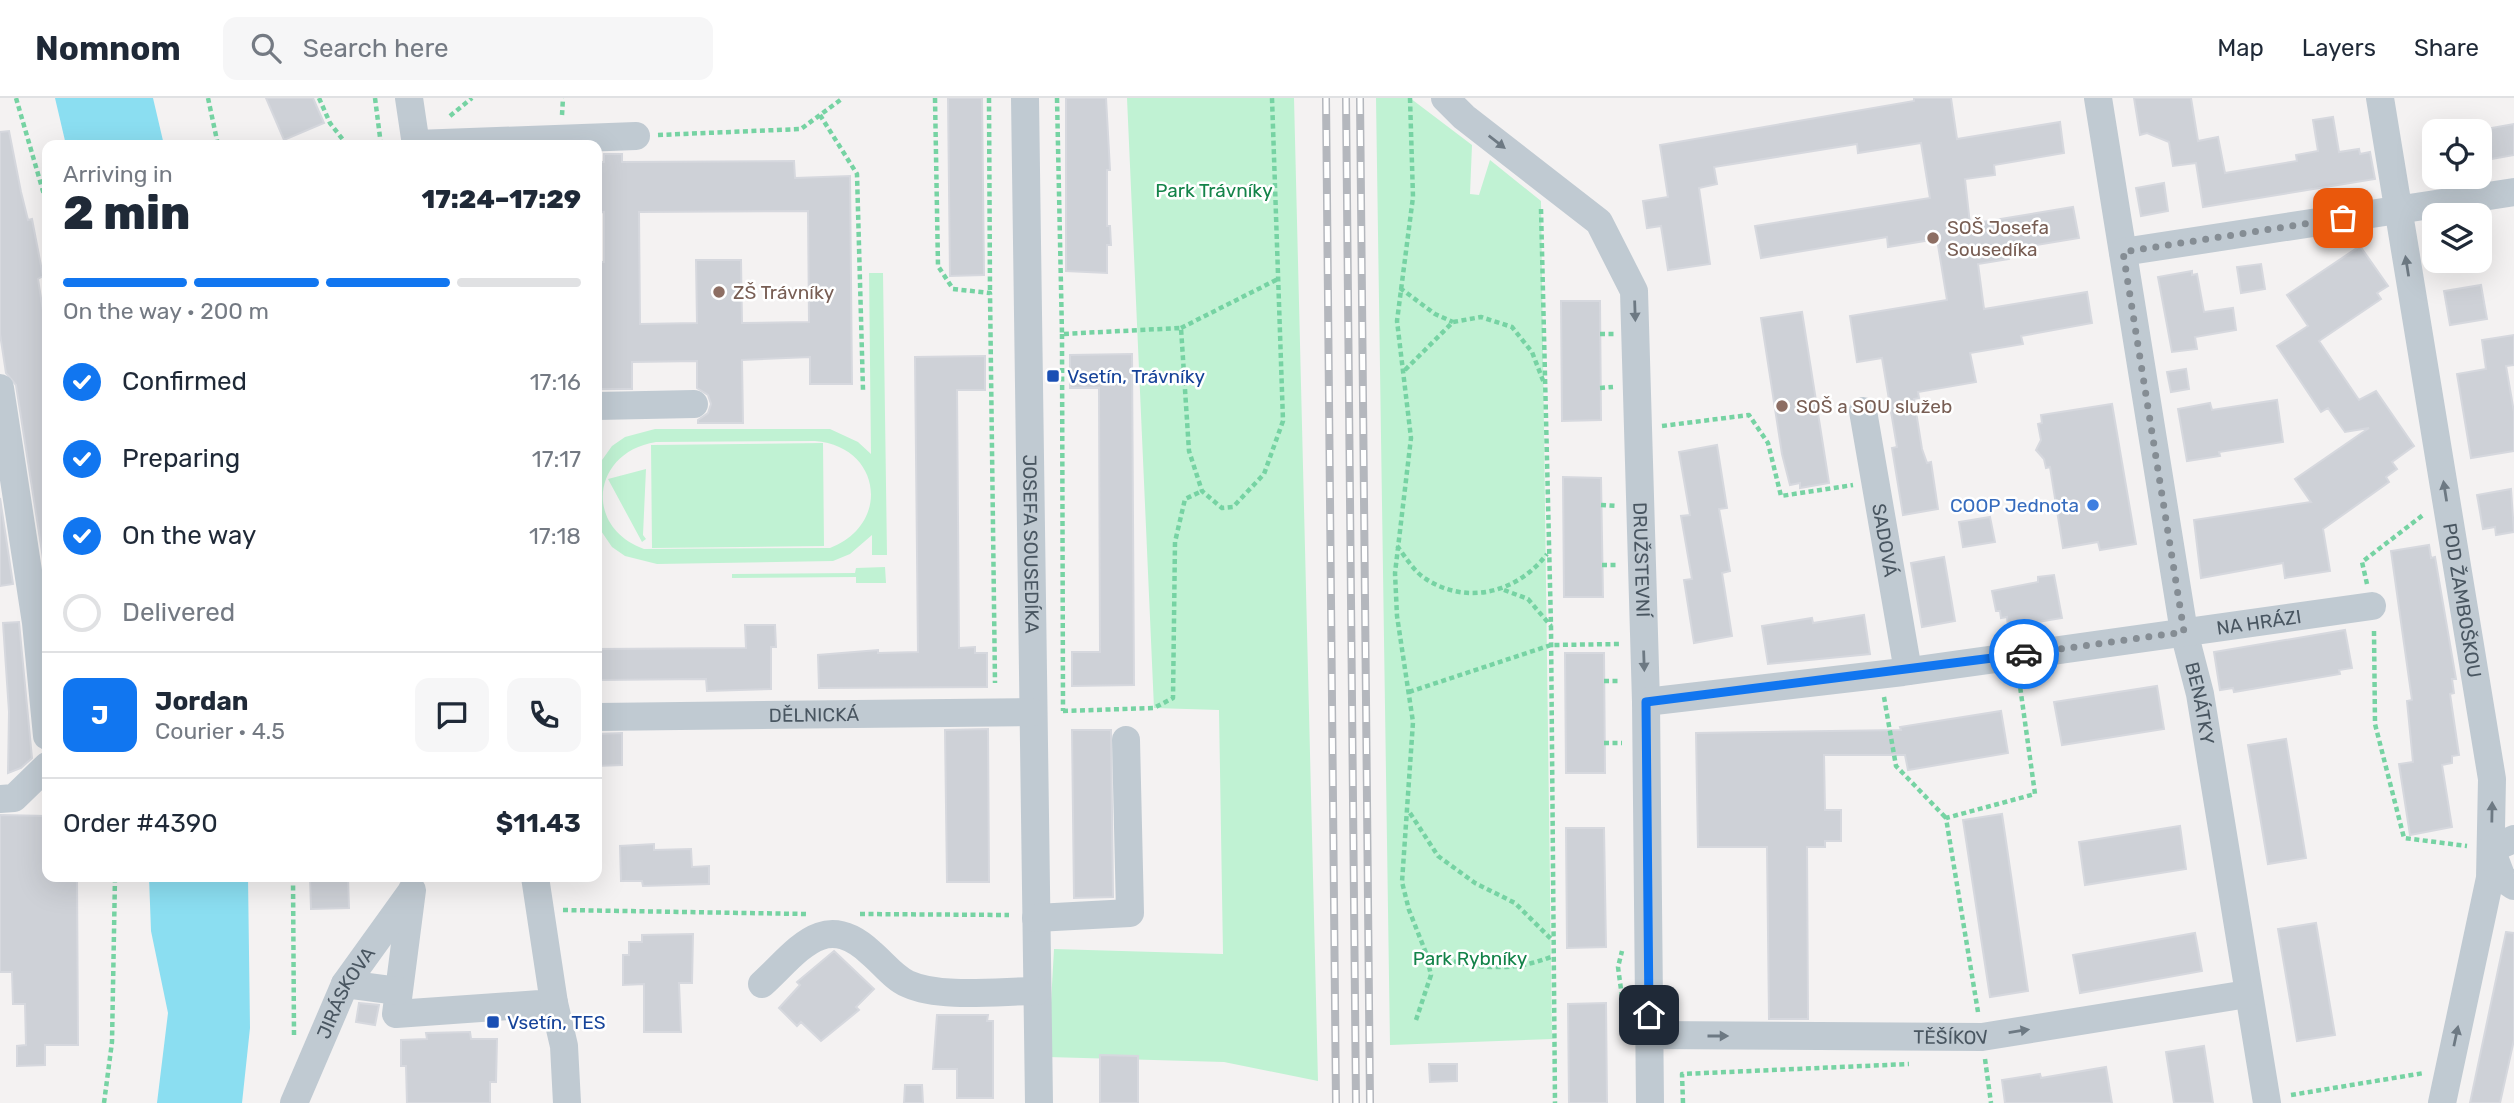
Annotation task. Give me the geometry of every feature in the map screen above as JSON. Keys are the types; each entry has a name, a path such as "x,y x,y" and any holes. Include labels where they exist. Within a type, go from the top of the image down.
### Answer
{"street":[{"path":"409,98 415,140"},
{"name":"JOSEFA SOUSEDÍKA","path":"1025,98 1032,712 1022,916 1037,991 1039,1103"},
{"name":"DRUŽSTEVNÍ","path":"1445,98 1464,117 1599,222 1634,291 1646,702 1650,1103"},
{"name":"BENÁTKY","path":"2098,98 2184,632 2200,694 2247,994 2267,1101"},
{"name":"POD ŽAMBOŠKOU","path":"2380,98 2502,844 2490,878 2442,1103"},
{"path":"583,140 636,135"},
{"path":"2123,252 2514,192"},
{"path":"0,388 4,440 41,622 42,641"},
{"path":"602,406 694,404"},
{"name":"SADOVÁ","path":"1863,411 1875,482 1894,672"},
{"name":"NA HRÁZI","path":"1646,702 2015,656 2372,606"},
{"name":"DĚLNICKÁ","path":"602,717 1032,712"},
{"path":"1022,916 1130,913 1126,740"},
{"path":"0,799 14,799 42,771"},
{"path":"2502,844 2502,878 2514,886"},
{"path":"537,882 554,1003 564,1046 567,1103"},
{"name":"JIRÁSKOVA","path":"294,1103 345,984 413,883"},
{"name":"JIRÁSKOVA","path":"398,991 413,883"},
{"path":"762,984 811,939 828,932 843,933 908,984 924,989 939,992 1037,991"},
{"path":"345,984 398,991 396,1014 554,1003"},
{"name":"TĚŠÍKOV","path":"1650,1035 1982,1037 2247,994"}],"path":[{"path":"16,98 42,188"},
{"path":"208,98 217,140"},
{"path":"319,98 330,123 343,140"},
{"path":"375,98 380,140"},
{"path":"445,118 472,98"},
{"path":"636,135 801,129 844,98"},
{"path":"935,98 938,266 953,289 990,293"},
{"path":"989,98 995,683"},
{"path":"1057,98 1062,334 1063,711"},
{"path":"1181,328 1189,451 1202,491 1222,508 1233,507 1265,474 1283,421 1272,98"},
{"path":"1410,98 1413,197 1397,321 1405,370 1411,438 1397,546 1397,616 1413,722 1409,812 1402,882 1431,975 1416,1020"},
{"path":"820,115 857,174 863,390"},
{"path":"1541,201 1547,553 1551,626 1555,1103"},
{"path":"1062,334 1181,328 1278,279"},
{"path":"1400,288 1426,308 1453,322"},
{"path":"1405,370 1453,322 1481,317 1511,327 1532,352 1545,387"},
{"path":"1638,429 1749,415 1768,443 1780,496 1875,482"},
{"path":"1032,712 1154,708 1173,698 1175,542 1185,499 1202,491"},
{"path":"2446,497 2362,562 2372,606 2376,663 2375,724 2404,838 2502,844"},
{"path":"1601,505 1622,506"},
{"path":"1397,546 1423,578 1442,588 1459,594 1503,590 1528,599 1551,626"},
{"path":"1503,590 1536,569 1547,553"},
{"path":"1602,565 1622,565"},
{"path":"1409,692 1551,645 1622,645"},
{"path":"1947,818 2035,794 2015,656"},
{"path":"1894,672 1895,766 1947,818 1991,1103"},
{"path":"1604,681 1622,681"},
{"path":"1604,743 1623,743"},
{"path":"1409,812 1438,856 1475,883 1515,902 1553,940"},
{"path":"104,1103 112,1042 115,882"},
{"path":"293,882 294,1044"},
{"path":"541,909 813,914"},
{"path":"855,914 1022,916"},
{"path":"1426,953 1477,967 1512,968 1530,965 1553,956"},
{"path":"2267,1101 2449,1069"}],"green space":[{"name":"Park Trávníky","path":"1127,98 1294,98 1318,1081 1224,1062 1048,1057 1054,949 1223,954 1219,710 1154,708"},
{"name":"Park Rybníky","path":"1376,98 1410,98 1472,145 1470,194 1479,195 1490,160 1541,201 1552,1039 1390,1045"},
{"path":"869,273 883,273 887,555 872,555 872,535 850,554 833,561 657,564 625,556 612,547 602,532 602,460 612,446 625,437 655,429 830,429 858,442 871,454","holes":["815,441 837,446 854,456 865,471 870,487 870,505 863,522 850,537 830,548 644,549 624,538 611,524 604,508 603,491 608,474 619,460 635,449 656,442"]},
{"path":"823,443 824,546 652,548 651,445"},
{"path":"646,469 643,535 646,539 642,542 608,479"},
{"path":"885,567 886,583 856,583 856,577 732,578 732,574 855,573 856,568"}],"water":[{"path":"55,98 153,98 163,140 65,140"},
{"path":"149,882 248,882 250,1028 242,1103 157,1103 168,1013 151,931"}],"building":[{"path":"266,98 313,98 324,123 284,140"},
{"path":"948,98 982,98 984,275 950,276"},
{"path":"1066,98 1106,98 1110,170 1107,170 1107,226 1110,226 1111,245 1107,245 1107,273 1066,271"},
{"path":"1914,98 1951,98 1957,139 2060,122 2064,153 1994,165 1995,175 1965,179 1970,224 2073,207 2079,238 2007,250 2009,259 1978,264 1984,309 2087,292 2092,323 2021,336 2023,344 1970,353 1976,382 1918,392 1919,398 1914,399 1922,449 1927,463 1931,462 1938,509 1903,515 1892,448 1897,447 1882,358 1857,362 1850,316 1947,300 1937,239 1888,247 1887,237 1761,258 1755,226 1930,198 1921,143 1858,153 1857,144 1714,167 1717,184 1699,188 1710,264 1668,270 1661,226 1647,228 1643,201 1668,197 1660,145 1914,101"},
{"path":"2134,98 2191,98 2198,141 2218,137 2225,173 2297,161 2296,155 2318,151 2313,120 2333,117 2339,152 2359,149 2360,154 2370,152 2375,179 2203,207 2196,163 2173,166 2169,142 2147,133 2140,135"},
{"path":"2514,124 2514,155 2492,159 2492,128"},
{"path":"9,131 21,192 28,220 32,219 42,271 42,277 38,279 42,304 42,552 16,385 6,373 0,334 0,132"},
{"name":"ZŠ Trávníky","path":"604,154 622,154 622,162 794,161 795,178 850,176 852,384 810,384 810,357 742,360 743,423 698,423 698,420 708,413 711,404 708,395 697,388 697,361 632,362 632,389 602,389","holes":["808,211 809,322 742,323 741,260 696,260 697,323 640,324 639,212"]},
{"path":"2164,183 2168,211 2141,216 2136,188"},
{"path":"2360,246 2388,286 2377,293 2381,299 2319,341 2359,400 2376,391 2414,446 2392,462 2397,469 2386,477 2389,482 2323,529 2330,571 2285,578 2283,563 2201,578 2194,520 2311,502 2295,479 2369,428 2345,432 2328,408 2321,412 2277,346 2308,326 2287,295"},
{"path":"2261,264 2265,289 2241,293 2237,267"},
{"path":"2192,271 2192,275 2197,274 2204,312 2233,308 2236,330 2195,337 2197,349 2172,352 2158,277"},
{"path":"2481,285 2487,319 2450,325 2444,291"},
{"path":"1561,301 1600,301 1601,420 1562,421"},
{"name":"SOŠ a SOU služeb","path":"1802,312 1829,483 1800,488 1800,483 1790,485 1782,454 1761,318"},
{"path":"2514,335 2514,365 2506,366 2514,412 2514,451 2471,458 2457,374 2486,369 2482,340"},
{"path":"1132,354 1134,685 1072,686 1072,652 1100,652 1099,388 1070,388 1070,355"},
{"path":"985,356 985,390 957,390 959,648 975,647 975,653 987,653 987,687 819,688 818,655 878,650 878,653 918,652 915,357"},
{"path":"2186,369 2189,389 2171,392 2167,372"},
{"path":"2277,400 2283,442 2219,452 2220,456 2187,461 2178,409 2210,403 2212,410"},
{"name":"COOP Jednota","path":"2112,404 2136,544 2100,550 2098,542 2063,548 2050,467 2046,468 2044,459 2036,450 2041,440 2038,424 2042,423 2041,415"},
{"path":"1717,445 1727,508 1719,509 1730,571 1722,573 1732,636 1694,643 1684,580 1692,579 1681,516 1690,515 1679,452"},
{"path":"1563,477 1601,478 1603,597 1564,597"},
{"path":"2511,489 2514,532 2496,535 2495,527 2483,529 2477,495"},
{"path":"0,498 13,584 0,586"},
{"path":"1990,517 1995,542 1963,547 1959,522"},
{"path":"2429,545 2431,558 2435,557 2456,679 2452,679 2454,693 2450,694 2459,755 2452,756 2452,763 2442,765 2452,827 2410,835 2399,764 2413,762 2407,701 2412,700 2391,551"},
{"path":"1944,557 1955,621 1922,627 1911,563"},
{"path":"2054,575 2062,618 2008,627 2007,617 2001,618 2000,611 1996,611 1992,591 2038,582 2038,577"},
{"path":"1864,615 1870,654 1768,664 1762,626 1812,618 1813,623"},
{"path":"19,622 32,758 21,768 8,773 9,712 3,623"},
{"path":"745,625 775,625 776,647 771,647 771,689 707,691 706,679 602,680 602,649 746,648"},
{"path":"2345,630 2352,668 2339,670 2340,674 2234,692 2233,688 2220,690 2214,652"},
{"path":"1565,653 1604,653 1605,773 1566,773"},
{"path":"2157,686 2164,729 2062,745 2054,702"},
{"path":"2001,711 2008,753 1908,770 1905,755 1824,755 1825,810 1841,810 1841,841 1825,841 1825,847 1807,847 1808,1019 1769,1019 1767,847 1698,847 1696,733 1901,730 1900,727"},
{"path":"988,729 989,882 947,882 945,730"},
{"path":"1072,730 1111,730 1113,897 1074,898"},
{"path":"622,733 622,765 602,766 602,734"},
{"path":"2286,739 2306,858 2268,864 2248,745"},
{"path":"2002,814 2028,991 1990,997 1963,820"},
{"path":"0,815 42,816 42,882 77,882 78,1045 45,1045 45,1065 17,1066 17,1046 26,1045 25,1004 13,1004 12,972 0,972"},
{"path":"2180,826 2186,869 2085,885 2079,842"},
{"path":"1566,828 1604,828 1606,947 1567,948"},
{"path":"654,844 654,850 691,849 692,867 709,866 709,884 643,886 642,881 621,881 620,846"},
{"path":"310,882 348,882 349,908 311,909"},
{"path":"2316,923 2335,1035 2297,1041 2278,929"},
{"path":"2506,932 2514,933 2514,1040 2500,1103 2470,1103"},
{"path":"2195,933 2202,971 2080,993 2073,955"},
{"path":"693,934 692,983 679,983 681,1032 644,1032 644,984 623,985 623,955 629,955 629,942 642,942 642,935"},
{"path":"834,951 874,989 856,1007 859,1010 821,1041 801,1022 797,1026 779,1008 800,985 797,982"},
{"path":"359,1003 379,1005 375,1025 356,1022"},
{"path":"1606,1003 1607,1103 1569,1103 1568,1004"},
{"path":"937,1015 988,1015 987,1021 993,1021 993,1098 957,1098 957,1069 933,1069"},
{"path":"470,1032 471,1039 497,1039 496,1082 490,1082 490,1103 407,1103 406,1066 401,1066 401,1040 427,1039 426,1033"},
{"path":"2204,1046 2213,1103 2174,1103 2166,1052"},
{"path":"1100,1055 1138,1056 1138,1103 1100,1103"},
{"path":"1429,1064 1457,1064 1457,1081 1430,1082"},
{"path":"2106,1067 2112,1103 2005,1103 2002,1080 2040,1074 2041,1078"},
{"path":"905,1085 922,1085 923,1103 904,1103"}],"railway":[{"path":"1326,98 1336,1103"},
{"path":"1346,98 1356,1103"},
{"path":"1360,98 1370,1103"}],"way so far":[{"path":"2024,654 2184,632 2123,252 2343,218"}],"place":[{"name":"SOŠ Josefa Sousedíka","path":"1933,238"},
{"name":"ZŠ Trávníky","path":"719,292"},
{"name":"Vsetín, Trávníky","path":"1053,376"},
{"name":"SOŠ a SOU služeb","path":"1782,406"},
{"name":"COOP Jednota","path":"2093,505"},
{"name":"Vsetín, TES","path":"493,1022"}],"route":[{"path":"1649,1015 1646,702 1903,672 2024,654"}]}
